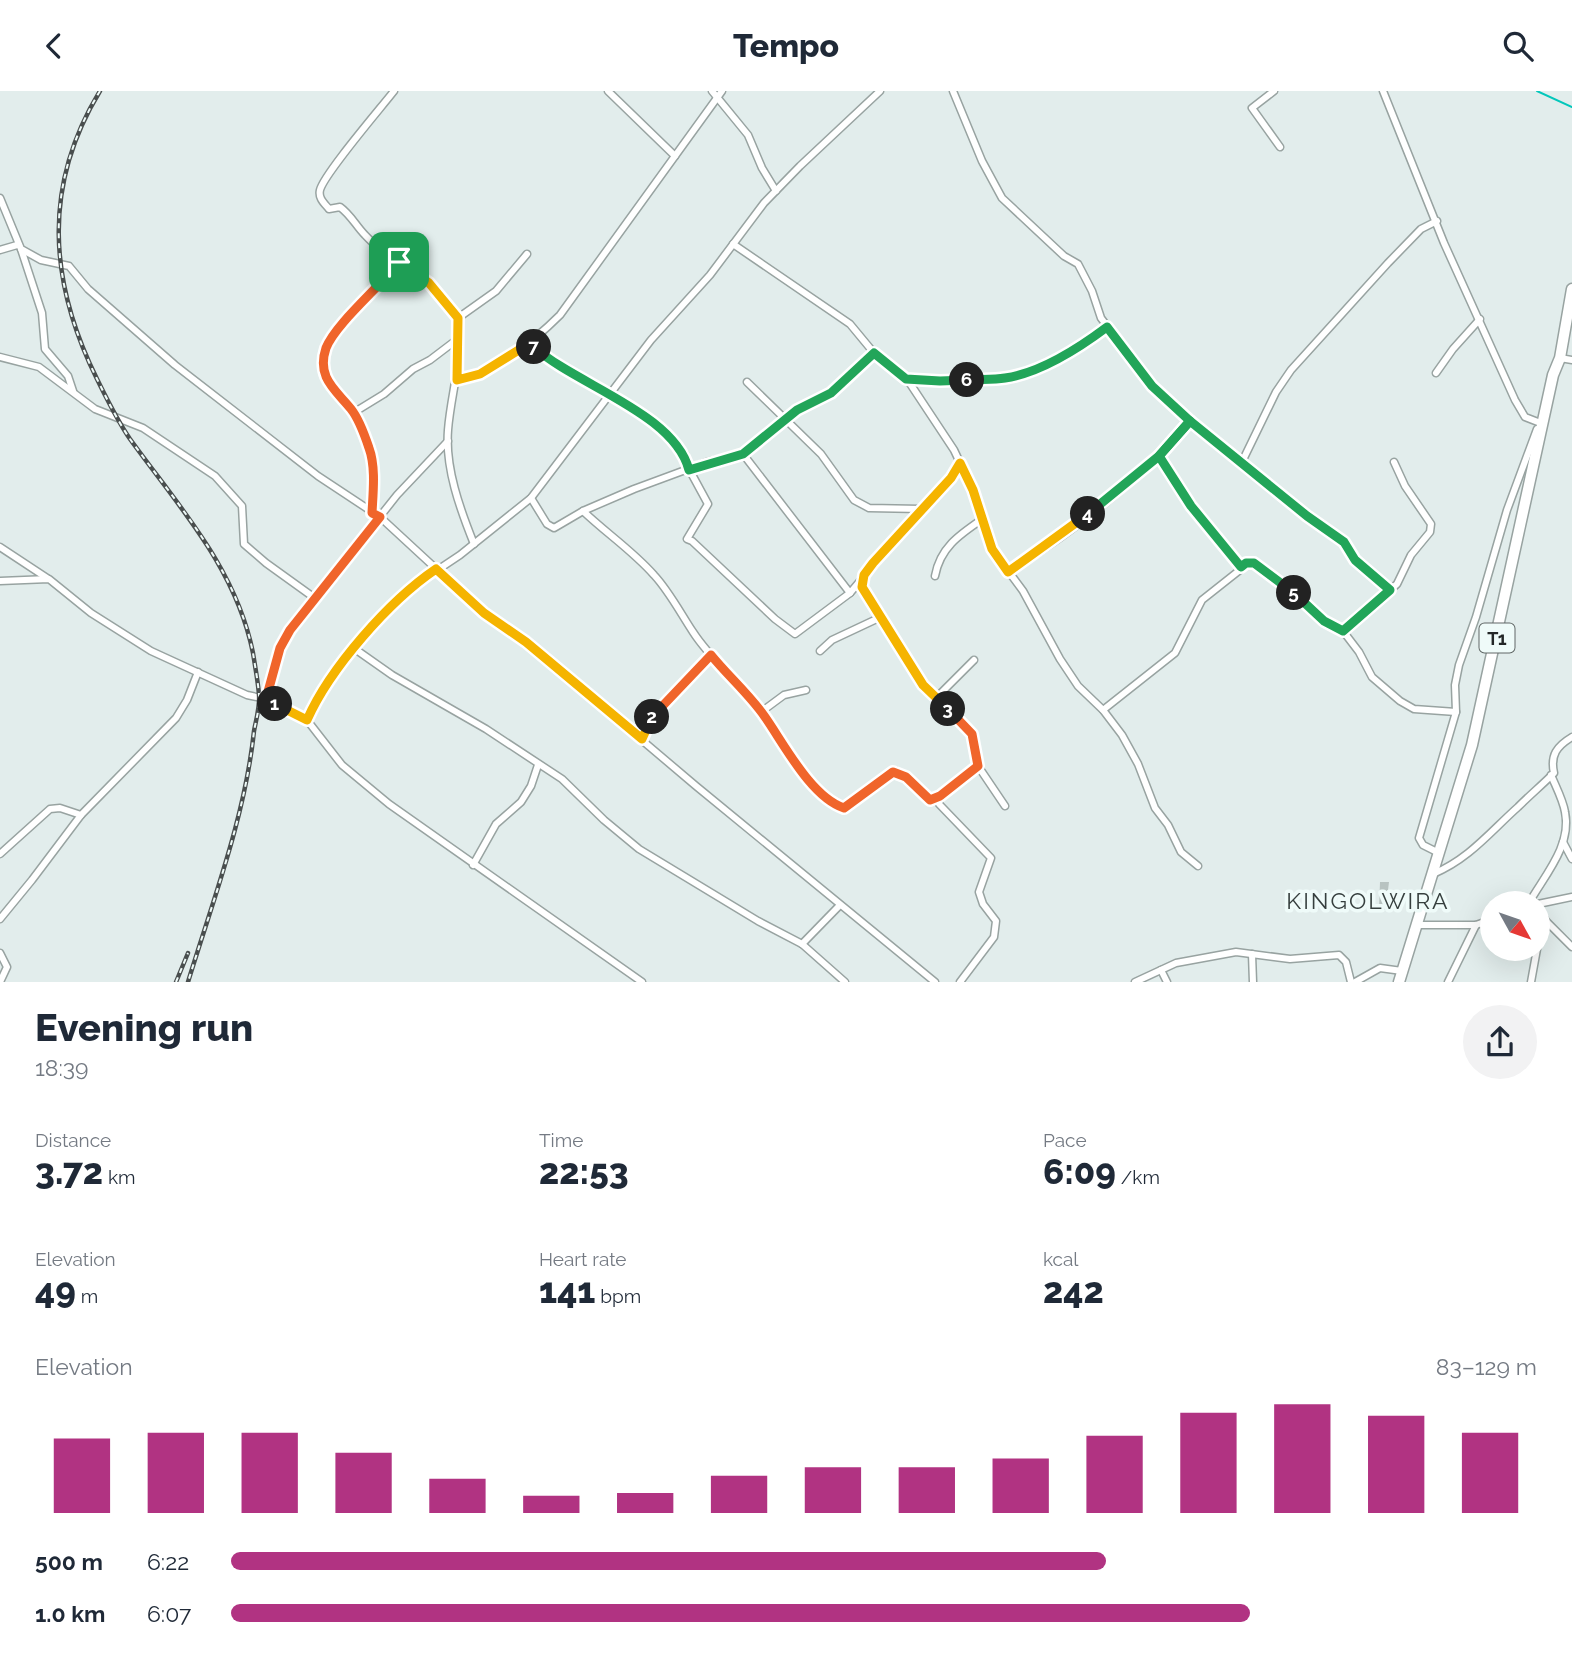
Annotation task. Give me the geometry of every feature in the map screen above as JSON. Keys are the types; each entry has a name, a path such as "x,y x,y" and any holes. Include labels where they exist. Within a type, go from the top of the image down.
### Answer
{"highway":[{"name":"T1","path":"1400,976 1472,745 1572,289"}],"street":[{"path":"394,91 331,171 320,191 321,199 329,209 340,207 349,213 365,235 429,283 458,318 457,380 448,441 455,486 474,544"},
{"path":"608,91 675,156"},
{"path":"712,91 720,94 748,135 762,168 776,191"},
{"path":"307,720 317,698 376,621 406,591 474,544 531,498 652,339 710,275 776,191 880,91"},
{"path":"953,91 982,161 1002,198 1065,256 1078,264 1107,327 1152,386 1241,464 1344,542 1355,560 1390,590"},
{"path":"1274,91 1252,108 1280,146"},
{"path":"1383,91 1444,243 1522,413 1541,424 1507,510 1459,665 1455,685 1456,712 1419,838 1423,845 1439,853"},
{"path":"457,380 480,374 530,343 560,315 720,94"},
{"path":"0,198 42,313 45,349 68,376 73,391"},
{"path":"1241,464 1276,392 1291,370 1421,229 1437,221"},
{"path":"733,244 850,324 874,353 906,379 947,437 973,490 992,549 1023,590 1060,659 1079,686 1103,710 1138,764 1155,808 1168,825 1181,852 1198,866"},
{"path":"0,250 19,247 41,260 69,266 88,289 175,365 318,477 380,517 484,613 526,642 695,786 935,982"},
{"path":"458,318 505,283 527,254"},
{"path":"372,513 372,459 353,413 330,387 324,370 326,349 336,333 399,262"},
{"path":"1436,373 1480,319"},
{"path":"906,379 940,381 1006,378 1046,363 1107,327"},
{"path":"353,413 384,394 413,369 430,361 459,338"},
{"path":"530,343 594,387 612,393 678,445 685,454 689,470 708,504 687,539 788,630 797,634 850,593 951,478 960,463"},
{"path":"531,498 547,524 554,528 583,511 689,470 743,454 797,410 831,393 874,353"},
{"path":"0,357 39,367 95,409 143,428 164,445 215,476 242,506 244,544 316,599"},
{"path":"1559,358 1572,361"},
{"path":"747,382 821,454 854,500 869,508 921,509"},
{"path":"1008,572 1042,550 1159,456 1190,421"},
{"path":"266,699 280,648 290,630 380,517 448,441"},
{"path":"743,454 850,593"},
{"path":"1159,456 1191,506 1241,567"},
{"path":"1343,631 1401,579 1411,555 1432,528 1394,462"},
{"path":"583,511 657,577 711,655 761,712 807,777 836,806 844,808 852,804 895,771 930,800 940,796 978,766"},
{"path":"935,576 938,562 947,547 981,520"},
{"path":"0,547 49,579 91,613 151,651 247,695 266,699 307,720 342,765 473,865 642,982"},
{"path":"1103,710 1175,653 1202,600 1250,562 1258,565 1294,593 1324,621 1343,631 1359,652 1372,677 1400,701 1414,709 1456,712"},
{"path":"864,575 862,587 923,685 972,734 978,766 1004,806"},
{"path":"0,581 49,579"},
{"path":"820,651 832,640 881,617"},
{"path":"355,649 392,675 486,729 562,779 604,820 656,861 688,876 758,921 802,944 845,982"},
{"path":"642,739 655,711 711,655"},
{"path":"935,698 974,660"},
{"path":"0,919 26,889 80,815 176,718 187,700 198,672"},
{"path":"761,712 784,695 806,690"},
{"path":"1433,874 1452,866 1473,851 1554,773 1551,761 1559,745 1572,737"},
{"path":"473,865 496,824 521,802 531,786 538,765"},
{"path":"1537,891 1555,862 1563,842 1566,814 1551,775"},
{"path":"940,796 939,804 991,858 979,893 983,904 996,921 995,937 960,982"},
{"path":"0,854 50,809 60,808 80,815"},
{"path":"1563,842 1572,859"},
{"path":"1550,903 1572,897"},
{"path":"802,944 840,905"},
{"path":"1417,925 1480,924"},
{"path":"1448,982 1476,925"},
{"path":"1550,925 1572,947"},
{"path":"1135,982 1176,963 1236,952 1290,959 1339,955 1346,962 1353,982 1380,968 1400,976"},
{"path":"0,953 7,967 0,982"},
{"path":"1252,954 1253,982"},
{"path":"1531,982 1535,961"},
{"path":"1161,970 1167,982"}],"building":[{"path":"1380,882 1389,882 1388,890 1391,890 1387,910 1379,910"}],"waterway":[{"path":"1537,91 1572,107"}],"railway":[{"path":"100,91 81,127 68,162 61,198 59,234 69,306 81,343 121,424 204,540 234,593 253,653 259,690 250,763 236,827 188,982"},
{"path":"176,982 188,953"}],"district":[{"name":"KINGOLWIRA","path":"1368,900"}],"route":[{"path":"399,262 336,333 326,349 324,370 330,387 351,408 369,449 373,477 372,513 380,517 290,630 280,648 266,699 307,720 317,698 376,621 406,591 436,569 484,613 526,642 642,739 655,711 711,655 765,717 807,777 836,806 844,808 852,804 895,771 906,777 930,800 940,796 978,766 974,738 923,685 862,587 864,575 951,478 960,463 973,490 992,549 1008,572 1033,557 1124,486 1159,456 1190,421 1287,501 1344,542 1355,560 1390,590 1343,631 1329,625 1258,565 1250,562 1241,567 1191,506 1159,456 1190,421 1159,394 1107,327 1091,339 1046,363 1006,378 940,381 906,379 874,353 831,393 797,410 743,454 707,462 689,470 685,454 654,424 612,393 594,387 530,343 480,374 457,380 460,330 458,318 429,283 399,262"}]}
